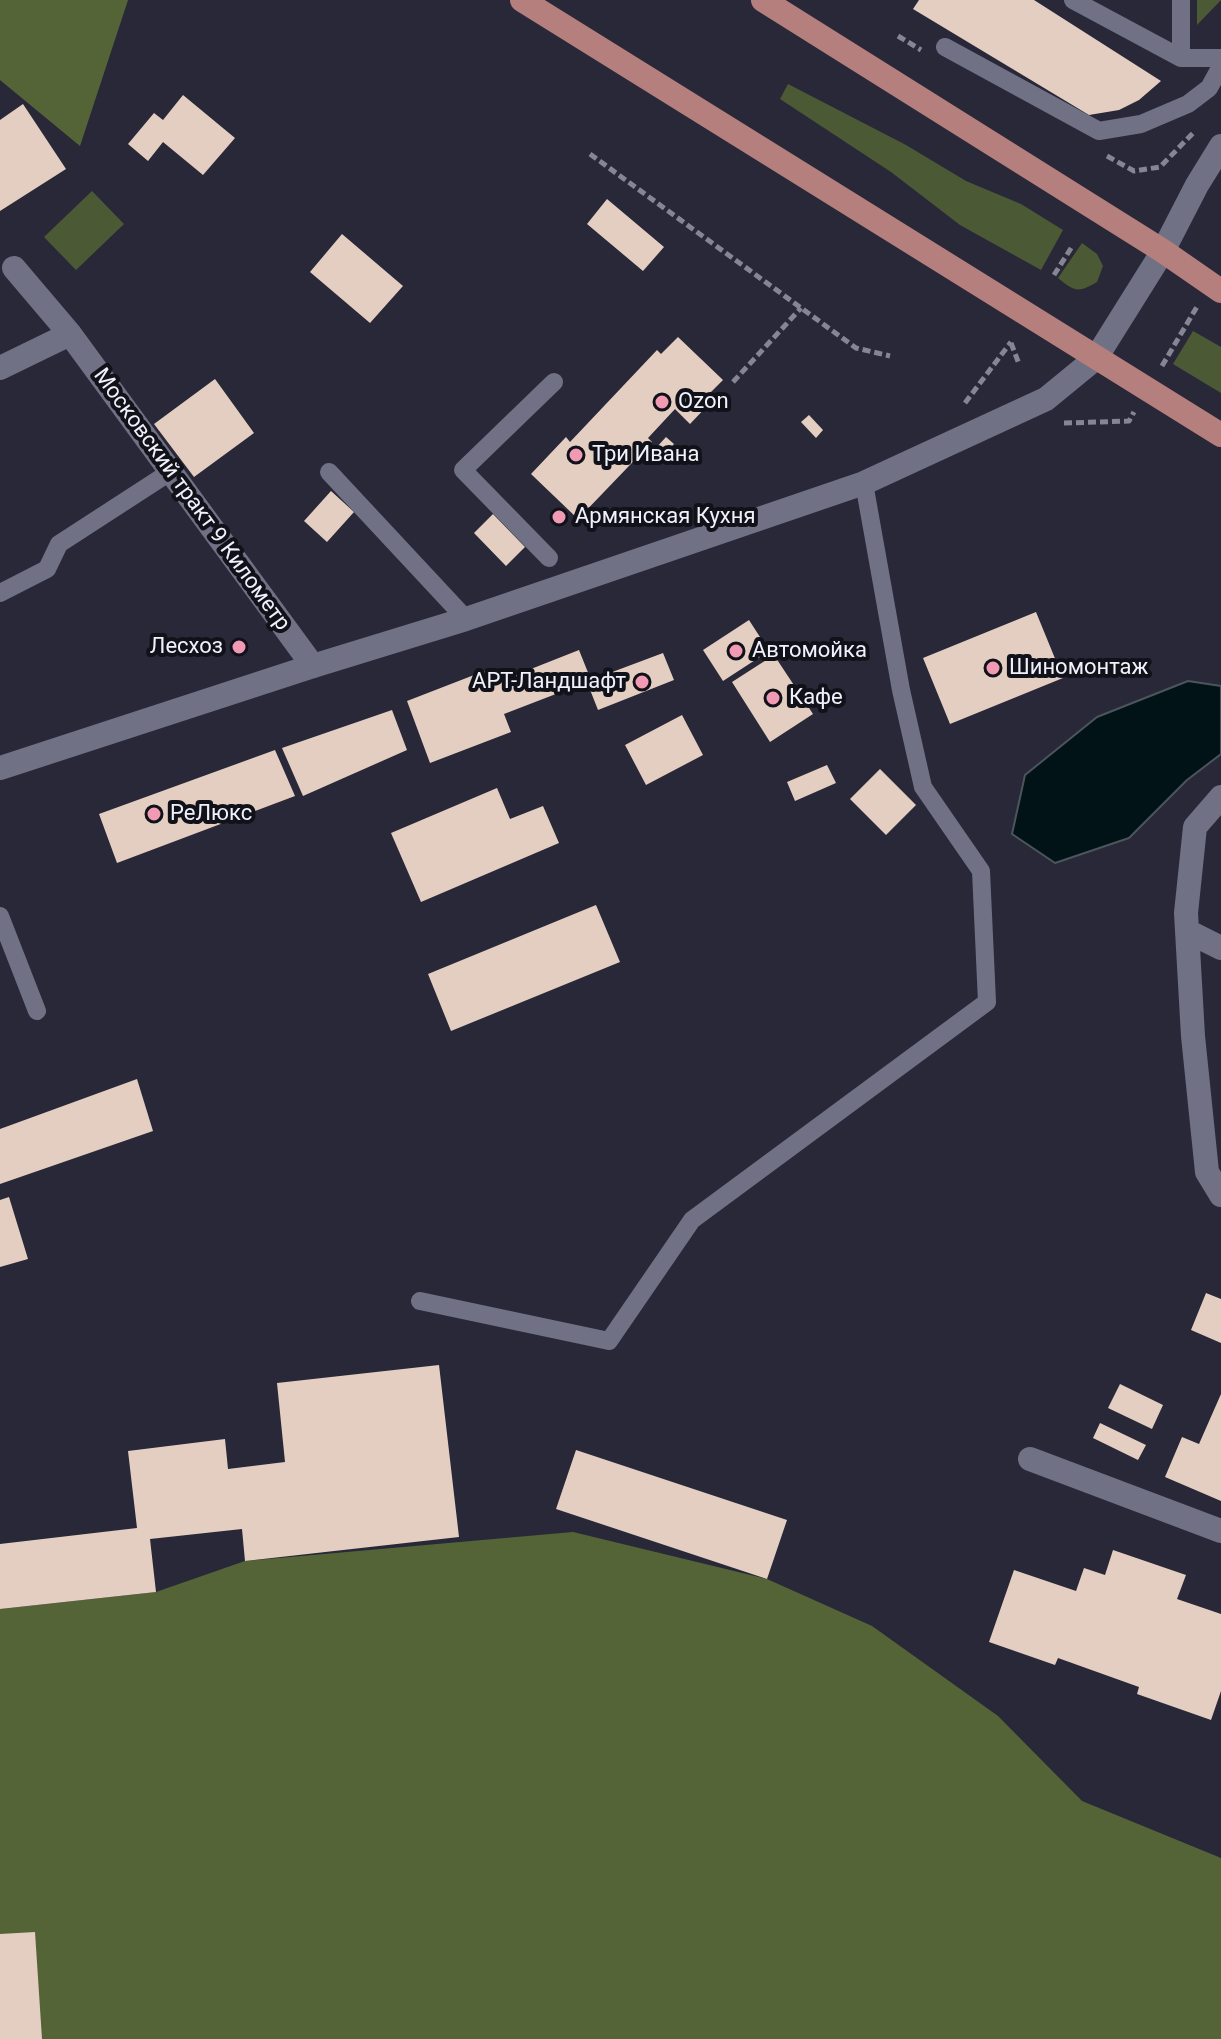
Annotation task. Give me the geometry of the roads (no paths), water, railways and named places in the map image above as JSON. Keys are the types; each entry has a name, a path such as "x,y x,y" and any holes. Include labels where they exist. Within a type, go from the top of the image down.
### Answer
{"main road":[{"path":"522,0 1221,435"},
{"path":"763,0 1216,287"}],"street":[{"path":"0,768 466,619 864,483 1046,399 1096,358 1163,251 1221,146"},
{"name":"Московский тракт 9 Километр","path":"14,268 70,334 313,666"},
{"path":"0,368 70,334"},
{"path":"1221,797 1195,827 1186,913 1193,1036 1207,1172 1221,1195"},
{"path":"1187,931 1221,948"},
{"path":"1030,1459 1221,1531"}],"lane":[{"path":"1073,0 1181,58 1221,58"},
{"path":"1181,0 1181,58"},
{"path":"945,47 1099,131 1141,124 1188,104 1209,88 1221,66"},
{"path":"549,558 463,470 554,382"},
{"path":"0,593 47,569 59,544 170,472"},
{"path":"329,472 466,619"},
{"path":"420,1301 609,1341 692,1220 987,1002 981,871 923,787 901,690 864,483"},
{"path":"0,916 37,1011"}],"place":[{"name":"Ozon","path":"662,402"},
{"name":"Три Ивана","path":"576,455"},
{"name":"Армянская Кухня","path":"559,517"},
{"name":"Лесхоз","path":"239,647"},
{"name":"Автомойка","path":"736,651"},
{"name":"Шиномонтаж","path":"993,668"},
{"name":"АРТ-Ландшафт","path":"642,682"},
{"name":"Кафе","path":"773,698"},
{"name":"РеЛюкс","path":"154,814"}]}
